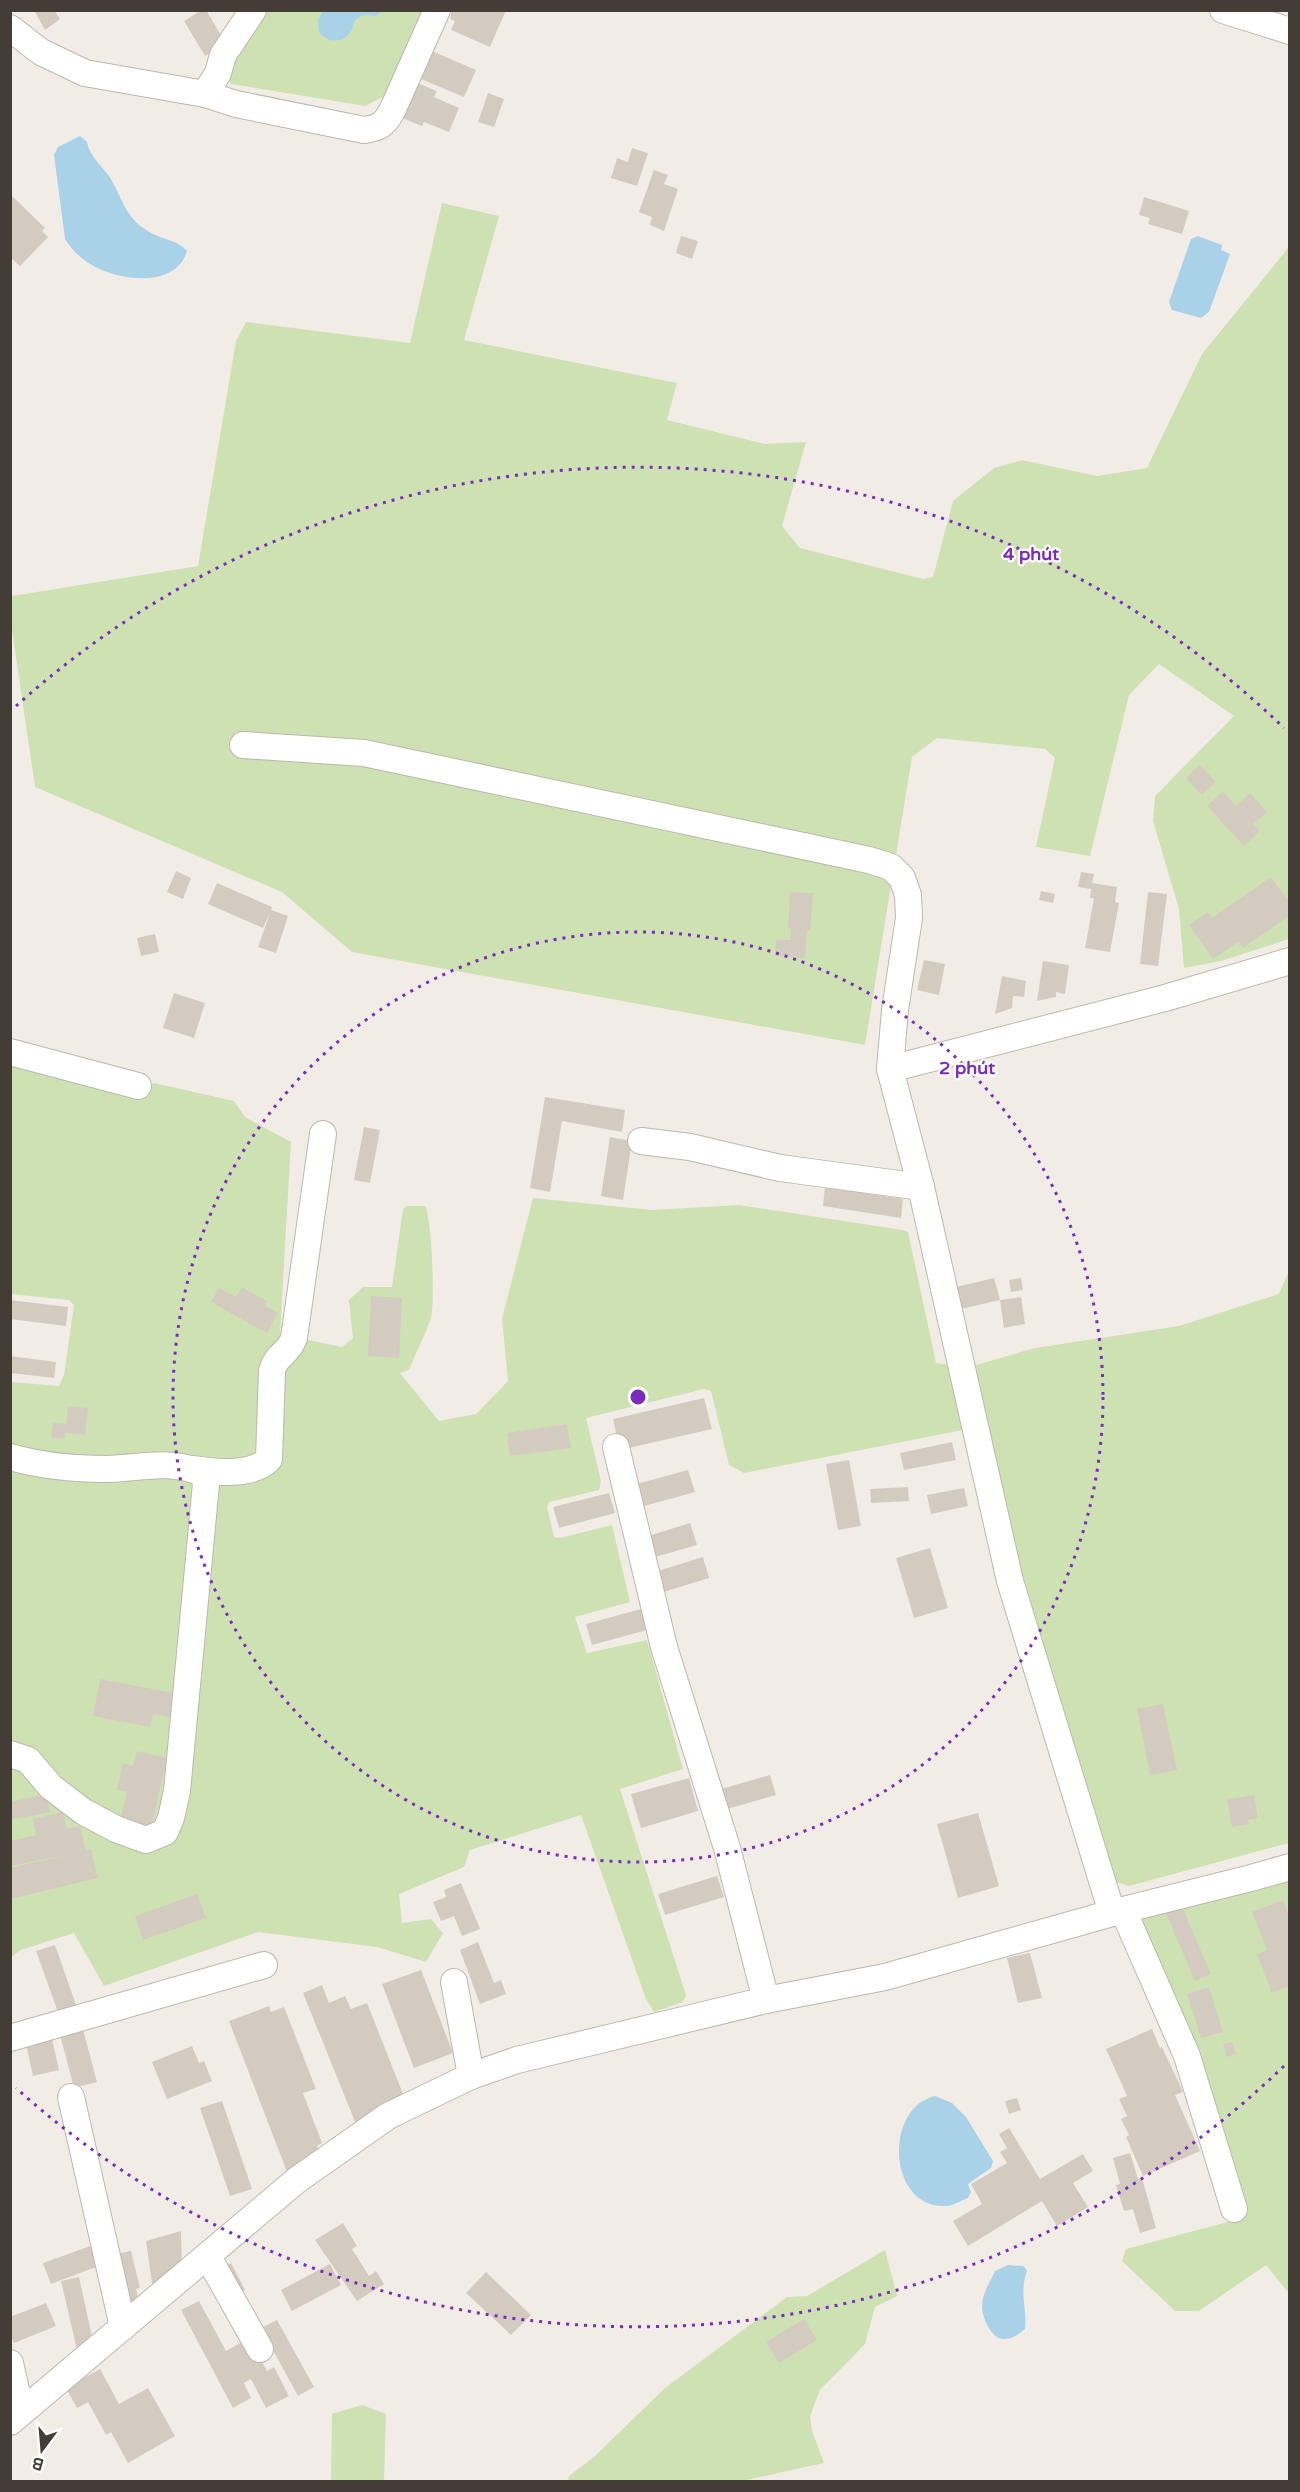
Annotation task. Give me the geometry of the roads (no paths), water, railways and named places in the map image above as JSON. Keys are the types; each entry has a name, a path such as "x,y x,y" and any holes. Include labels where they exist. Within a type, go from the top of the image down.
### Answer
{"street":[{"path":"10,18 19,10"},
{"path":"205,94 218,73 223,55 253,10"},
{"path":"10,28 41,52 85,73 205,94 236,104 364,129 377,128 385,124 437,10"},
{"path":"1223,10 1290,31"},
{"path":"243,745 364,753 869,860 891,867 902,878 908,896 909,918 895,1010 890,1069 921,1187 1010,1581 1118,1911 1187,2056 1234,2209"},
{"path":"890,1069 1165,998 1290,961"},
{"path":"10,1052 138,1086"},
{"path":"10,1457 36,1465 68,1468 108,1469 165,1464 230,1474 260,1465 269,1459 272,1371 274,1362 287,1352 294,1338 323,1134"},
{"path":"641,1141 690,1147 780,1168 921,1187"},
{"path":"616,1447 664,1647 726,1848 766,2000"},
{"path":"10,1754 28,1760 38,1774 66,1800 116,1829 146,1840 165,1832 171,1818 177,1791 204,1513 206,1484 203,1473 192,1469"},
{"path":"16,2417 297,2180 388,2116 471,2076 517,2060 766,2000 885,1977 1118,1911 1290,1867"},
{"path":"10,2038 264,1965"},
{"path":"454,1982 471,2076"},
{"path":"71,2097 123,2327"},
{"path":"208,2257 260,2349"},
{"path":"10,2363 16,2417"}],"water":[{"path":"323,10 382,11 376,16 360,16 348,35 335,41 322,36 319,32 318,20"},
{"path":"80,136 87,142 94,158 109,176 133,219 146,230 178,244 187,251 181,263 171,271 145,278 116,275 103,271 84,260 65,239 54,155 58,147"},
{"path":"1198,236 1222,245 1221,250 1230,254 1209,312 1201,318 1172,310 1169,302 1191,239"},
{"path":"935,2096 952,2103 966,2117 993,2161 991,2168 968,2184 971,2192 968,2198 949,2206 927,2203 912,2192 903,2176 899,2157 900,2137 907,2119 918,2104"},
{"path":"1008,2265 1023,2266 1027,2270 1023,2293 1025,2329 1013,2337 1004,2339 991,2331 984,2316 982,2302 995,2271"}]}
